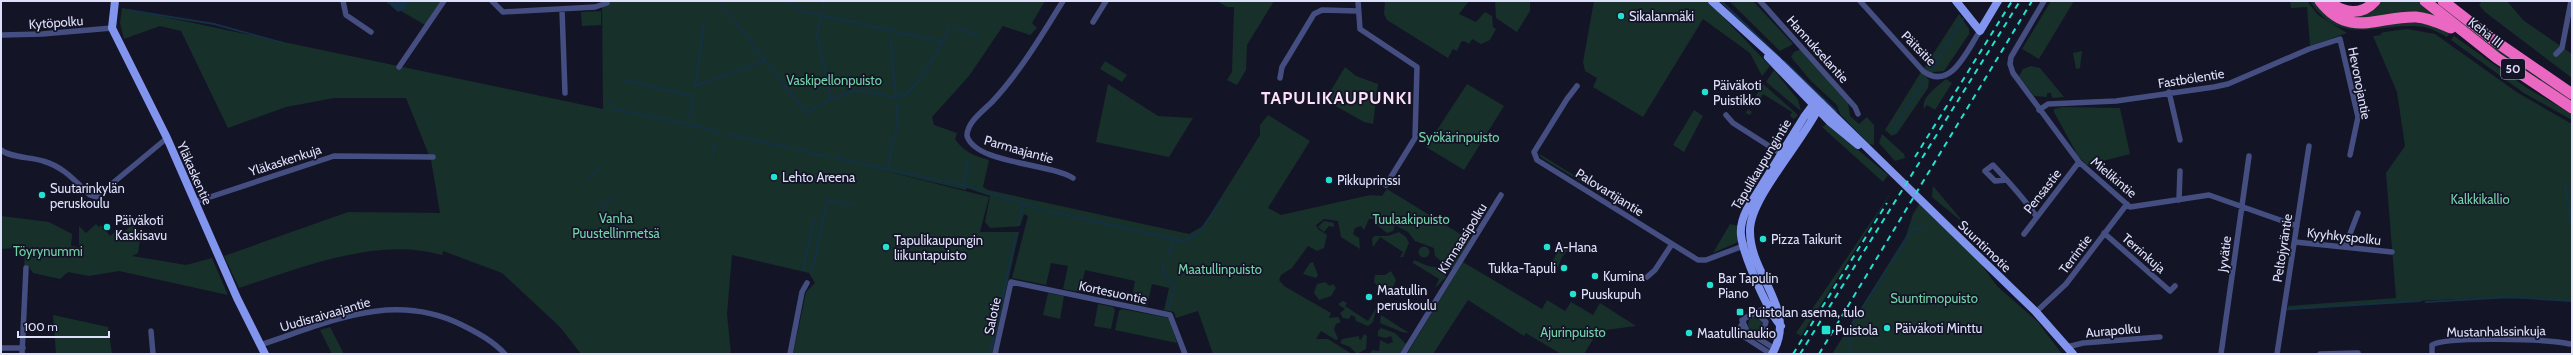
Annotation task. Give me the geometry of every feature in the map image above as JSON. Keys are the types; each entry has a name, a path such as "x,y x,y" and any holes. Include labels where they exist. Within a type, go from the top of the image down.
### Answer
{"highway":[{"path":"2320,1 2334,15 2349,23 2366,24 2417,17 2437,22 2466,35"},
{"path":"2329,1 2342,10 2349,12 2364,10 2375,1"},
{"name":"Kehä III","path":"2425,1 2466,35 2572,108"},
{"name":"Kehä III","path":"2443,1 2530,67 2572,94"},
{"path":"2451,1 2461,16"}],"main road":[{"path":"112,28 115,1"},
{"path":"1712,1 1762,48 1775,66 1817,106"},
{"path":"1956,1 1980,31 1998,1"},
{"name":"Yläkaskentie","path":"112,28 167,138 265,354"},
{"name":"Tapulikaupungintie","path":"1773,352 1781,337 1781,327 1748,245 1750,229 1753,214 1784,155 1817,106"},
{"name":"Suuntimotie","path":"1817,106 1841,132 1876,158 2036,312 2073,354"}],"street":[{"path":"343,1 346,15 371,32"},
{"path":"399,67 444,1"},
{"path":"492,1 503,12 562,10 595,7 607,3"},
{"name":"Parmaajantie","path":"1063,1 1018,70 974,120 967,132 970,142 976,148 1014,161 1065,173 1073,178"},
{"path":"1094,22 1106,1"},
{"path":"1358,1 1360,29 1417,67 1415,138 1386,185"},
{"name":"Hannukselantie","path":"1760,1 1855,107 1858,114"},
{"name":"Päitsitie","path":"1860,1 1923,70 1934,76 1943,76 1952,72 1980,31"},
{"name":"Mielikintie","path":"2044,1 2010,57 2010,64 2013,73 2079,162 2126,204 2133,207 2209,195 2242,205 2297,226"},
{"path":"2556,54 2562,48 2571,1"},
{"path":"562,10 565,93"},
{"path":"1280,78 1282,67 1314,14 1322,10 1358,11"},
{"name":"Kytöpolku","path":"1,35 42,34 112,28"},
{"name":"Fastbölentie","path":"2039,110 2048,104 2116,101 2228,84 2309,49 2340,39"},
{"name":"Hevonojantie","path":"2340,39 2358,116 2350,154"},
{"name":"Palovartijantie","path":"1578,86 1567,99 1534,152 1537,160 1672,244 1702,260 1748,245"},
{"path":"2169,92 2180,140"},
{"path":"1726,115 1733,123 1784,155"},
{"path":"1,150 6,153 42,160 61,168 90,195 96,197 167,138"},
{"name":"Peltojyräntie","path":"2277,354 2309,146"},
{"name":"Yläkaskenkuja","path":"195,202 334,156 434,157"},
{"name":"Jyvätie","path":"2221,354 2249,156"},
{"name":"Pensastie","path":"2024,234 2036,216 2079,162"},
{"path":"2179,200 2180,171"},
{"path":"2007,180 2036,216"},
{"name":"Kimnaasipolku","path":"1403,354 1501,196"},
{"name":"Terrintie","path":"2036,312 2066,284 2126,204"},
{"path":"2345,247 2358,213"},
{"name":"Terrinkuja","path":"2104,233 2172,291"},
{"name":"Kyyhkyspolku","path":"2295,242 2392,252"},
{"path":"1647,277 1655,270 1672,244"},
{"path":"1,348 23,351 26,271"},
{"name":"Salotie","path":"995,354 1011,282"},
{"name":"Kortesuontie","path":"1011,282 1170,315 1185,354"},
{"path":"790,354 802,292 807,283"},
{"path":"1742,320 1771,305"},
{"name":"Uudisraivaajantie","path":"260,345 331,321 369,311 395,308 421,311 457,322 481,335 504,354"},
{"path":"1755,336 1763,331 1766,322 1764,318 1756,312"},
{"path":"1742,320 1747,331 1773,352"},
{"path":"1742,320 1740,333 1773,352"},
{"path":"151,332 153,354"},
{"name":"Aurapolku","path":"2067,347 2083,343 2160,336"},
{"name":"Mustanhalssinkuja","path":"2432,354 2432,345 2447,342 2510,340 2560,341 2570,344"},
{"path":"2320,354 2358,353"}],"green space":[{"path":"384,1 441,1 425,25"},
{"path":"602,1 1045,1 1032,23 1037,28 1030,35 1003,26 969,76 932,117 934,125 957,133 955,139 966,150 974,155 989,160 983,187 988,190 1189,234 1203,226 1260,135 1260,125 1268,115 1310,141 1268,208 1281,215 1370,195 1382,196 1387,189 1470,240 1453,268 1450,269 1435,256 1434,248 1415,241 1408,232 1395,225 1393,231 1387,233 1377,225 1376,219 1369,219 1364,230 1361,226 1355,228 1353,234 1359,238 1360,249 1341,237 1338,221 1324,219 1316,225 1318,229 1327,235 1324,248 1317,251 1308,246 1292,268 1281,275 1279,280 1284,286 1331,313 1329,318 1338,317 1341,322 1336,324 1334,329 1338,339 1336,340 1321,331 1316,339 1328,339 1352,354 1213,354 1198,311 1176,318 1174,312 1164,310 1169,288 1152,284 1147,306 1131,303 1135,281 1085,270 1080,292 1063,289 1068,266 1051,263 1046,285 1012,278 1028,216 1024,214 1020,226 990,228 985,222 990,196 967,188 966,190 881,170 989,197 980,232 1019,232 992,354 793,354 806,292 815,283 809,273 732,255 727,314 731,354 581,354 560,327 502,273 443,251 442,255 417,250 392,249 366,252 313,264 239,288 224,256 348,212 440,213 431,160 406,98 334,98 286,107 228,128 181,31 160,26 124,39 120,23 122,8 603,109"},
{"path":"1217,1 1274,1 1247,45 1246,70 1237,85 1227,80 1232,72 1234,7 1227,7"},
{"path":"1385,1 1469,1 1459,14 1476,22 1485,12 1492,16 1493,27 1496,29 1490,40 1481,44 1472,39 1469,44 1464,41 1461,42 1457,51 1453,49 1448,58 1387,20 1384,14"},
{"path":"1495,1 1530,1 1530,11 1517,32 1496,18"},
{"path":"1594,1 1708,1 1770,66 1762,76 1750,53 1703,19 1643,117 1593,87 1597,78 1585,71 1583,62"},
{"path":"1729,1 1753,1 1793,44 1780,51"},
{"path":"2051,1 2074,1 2039,59 2022,49"},
{"path":"2290,1 2307,1 2318,15 2347,33 2310,46 2307,7 2291,8"},
{"path":"2310,1 2316,1 2331,18 2431,24 2450,33 2447,37 2425,27 2409,26 2363,30 2348,29 2335,25 2322,16"},
{"path":"2382,1 2418,1 2436,17 2358,21 2353,17 2374,9"},
{"path":"2482,1 2507,1 2523,20 2572,54 2572,78 2485,12 2479,5"},
{"path":"601,11 601,25 582,26 581,12"},
{"path":"2450,11 2524,68 2572,99 2572,103 2531,77 2447,14"},
{"path":"1959,14 1969,29 1969,34 1944,71 1933,72 1932,74 1924,68"},
{"name":"Kalkkikallio","path":"2407,29 2435,34 2518,93 2572,124 2572,301 2501,298 2429,300 2287,310 2288,306 2396,298 2386,173 2405,146 2397,92 2373,36 2382,35 2380,34 2384,32"},
{"path":"2454,36 2527,88 2572,114 2572,120 2524,93 2451,40"},
{"path":"1801,49 1848,102 1850,116 1859,124 1867,117 1874,125 1874,145 1869,144 1840,114 1837,105 1810,80 1791,57 1794,52"},
{"path":"2082,51 2080,68 2076,69 2073,53"},
{"path":"1105,61 1127,75 1122,82 1100,69"},
{"path":"2031,66 2040,68 2064,97 2052,98 2051,93 2047,93 2047,97 2034,96 2019,76 2023,69"},
{"path":"1345,67 1356,76 1378,84 1373,124 1364,122 1325,100"},
{"path":"1774,70 1798,100 1801,111 1766,82"},
{"path":"1921,72 1929,80 1928,88 1898,132 1892,136 1885,130"},
{"path":"1946,79 1952,83 1935,110 1927,105 1924,109 1925,100 1935,88"},
{"path":"1108,84 1158,116 1193,118 1169,157 1096,142"},
{"name":"Syökärinpuisto","path":"1467,84 1504,106 1464,170 1426,147"},
{"path":"1763,84 1798,115 1794,119 1790,116 1792,112 1763,94 1761,98 1757,96 1749,108"},
{"path":"2062,107 2120,108 2130,154 2087,165 2078,156 2054,112 2054,109"},
{"path":"1748,109 1752,112 1750,115 1746,113 1741,121"},
{"path":"1694,110 1703,116 1684,152 1673,145"},
{"path":"1827,124 1888,175 1883,182 1822,127"},
{"path":"1882,134 1904,154 1905,158 1895,161 1879,143"},
{"path":"1538,153 1593,187 1593,189 1542,158"},
{"path":"1933,186 1960,218 1960,220 1932,197"},
{"path":"1894,188 1801,336 1796,333"},
{"name":"Suuntimopuisto","path":"1920,203 1981,264 1997,286 2037,321 2062,354 1832,354 1906,236 1913,214"},
{"name":"Töyrynummi","path":"1,216 49,222 72,234 71,246 79,247 79,226 86,233 96,224 99,227 101,225 110,236 116,231 121,235 132,224 141,234 138,253 132,256 186,265 212,258 228,295 119,271 89,276 68,272 60,279 33,273 29,267 24,267 25,252 18,248 1,249"},
{"path":"1324,221 1334,223 1334,227 1329,226 1324,232 1318,227"},
{"path":"1730,224 1738,226 1738,242 1713,253"},
{"path":"1399,232 1406,237 1409,243 1403,257 1400,257 1403,252 1380,237 1373,247 1372,239 1374,236 1388,236"},
{"path":"1562,245 1569,249 1562,257 1558,267 1551,263"},
{"path":"1424,246 1428,248 1430,252 1428,256 1424,258 1420,256 1418,252 1420,248"},
{"path":"1414,260 1428,266 1442,268 1446,277 1435,288 1439,279 1413,263"},
{"path":"1313,262 1318,275 1316,278 1303,274 1310,263"},
{"name":"Ajurinpuisto","path":"1463,262 1542,309 1547,300 1565,311 1571,302 1593,315 1600,303 1636,326 1598,331 1584,354 1561,354 1526,333 1524,336 1468,300 1433,354 1407,354"},
{"path":"1391,271 1396,280 1393,287 1384,290 1379,288 1374,282 1375,275 1385,275"},
{"path":"1325,282 1330,286 1333,284 1336,288 1331,296 1319,300 1314,293 1317,284"},
{"path":"1048,293 1064,296 1060,319 1043,315"},
{"path":"1343,301 1347,303 1345,306 1368,321 1377,307 1373,322 1368,326 1356,321 1355,317 1351,315 1349,319 1343,318 1340,313 1345,309 1338,304"},
{"path":"1098,304 1113,307 1115,310 1111,329 1094,326"},
{"path":"1122,309 1169,318 1177,343 1115,330 1119,311"},
{"path":"53,315 108,327 112,354 56,354"},
{"path":"1381,315 1409,333 1402,332 1380,323"},
{"path":"1755,317 1760,319 1762,324 1760,329 1755,331 1750,329 1748,324 1750,319"},
{"path":"330,327 344,354 332,354 320,330"},
{"path":"1381,328 1395,333 1406,344 1400,354 1370,354 1372,350 1379,351 1380,340 1388,344 1393,342 1391,336 1385,338 1378,336 1378,331"},
{"path":"1364,334 1367,336 1366,349 1357,354 1350,347 1340,343 1342,339 1359,336 1359,339 1361,340"}],"water":[{"path":"390,1 409,1 405,9 398,12 391,6"}],"waterway":[{"path":"719,1 806,113 819,105 850,92 865,91 894,97 904,95 915,85 922,75 950,27"},
{"path":"785,1 799,10 942,42"},
{"path":"824,1 817,35 831,99"},
{"path":"1721,1 1780,58"},
{"path":"128,10 214,24 283,43"},
{"path":"1931,70 1963,19"},
{"path":"704,24 695,86 766,60"},
{"path":"955,27 979,36"},
{"path":"890,36 896,96"},
{"path":"1784,61 1836,111"},
{"path":"1896,133 1895,126 1926,78"},
{"path":"624,80 693,96 690,118"},
{"path":"888,169 892,144 898,126 896,104"},
{"path":"613,109 689,124 718,132"},
{"path":"726,134 790,148"},
{"path":"712,156 715,144"},
{"path":"796,149 828,157"},
{"path":"835,158 980,189"},
{"path":"964,185 968,161"},
{"path":"589,178 601,166"},
{"path":"2565,184 2572,229"},
{"path":"988,192 1040,209"},
{"path":"606,203 616,197"},
{"path":"812,272 827,200 854,205"},
{"path":"1044,210 1183,241 1197,235 1222,200"},
{"path":"600,201 607,212"},
{"path":"1018,224 1023,204"},
{"path":"611,218 620,228"},
{"path":"803,270 814,220"},
{"path":"1890,265 1912,230 1924,227"},
{"path":"990,354 1016,235"},
{"path":"1168,256 1174,239"},
{"path":"1164,262 1162,271 1174,287 1169,308"},
{"path":"1850,354 1849,328 1887,270"},
{"path":"2426,302 2510,297 2572,301"},
{"path":"2289,309 2420,301"}],"railway":[{"path":"1915,157 2012,1"},
{"path":"1800,354 2020,1"},
{"path":"1819,354 2032,1"},
{"path":"1793,354 1887,203"}],"place":[{"name":"Sikalanmäki","path":"1621,16"},
{"name":"Päiväkoti Puistikko","path":"1705,92"},
{"name":"Lehto Areena","path":"774,177"},
{"name":"Pikkuprinssi","path":"1329,180"},
{"name":"Suutarinkylän peruskoulu","path":"42,195"},
{"name":"Päiväkoti Kaskisavu","path":"107,227"},
{"name":"Pizza Taikurit","path":"1763,239"},
{"name":"Tapulikaupungin liikuntapuisto","path":"886,247"},
{"name":"A-Hana","path":"1547,247"},
{"name":"Tukka-Tapuli","path":"1564,268"},
{"name":"Kumina","path":"1595,276"},
{"name":"Bar Tapulin Piano","path":"1710,285"},
{"name":"Puuskupuh","path":"1573,294"},
{"name":"Maatullin peruskoulu","path":"1369,297"},
{"name":"Puistolan asema, tulo","path":"1740,312"},
{"name":"Päiväkoti Minttu","path":"1887,328"},
{"name":"Puistola","path":"1826,330"},
{"name":"Maatullinaukio","path":"1689,333"}],"district":[{"name":"TAPULIKAUPUNKI","path":"1337,98"}],"park label":[{"name":"Vaskipellonpuisto","path":"834,80"},
{"name":"Tuulaakipuisto","path":"1411,219"},
{"name":"Vanha Puustellinmetsä","path":"616,226"},
{"name":"Maatullinpuisto","path":"1220,269"}]}
